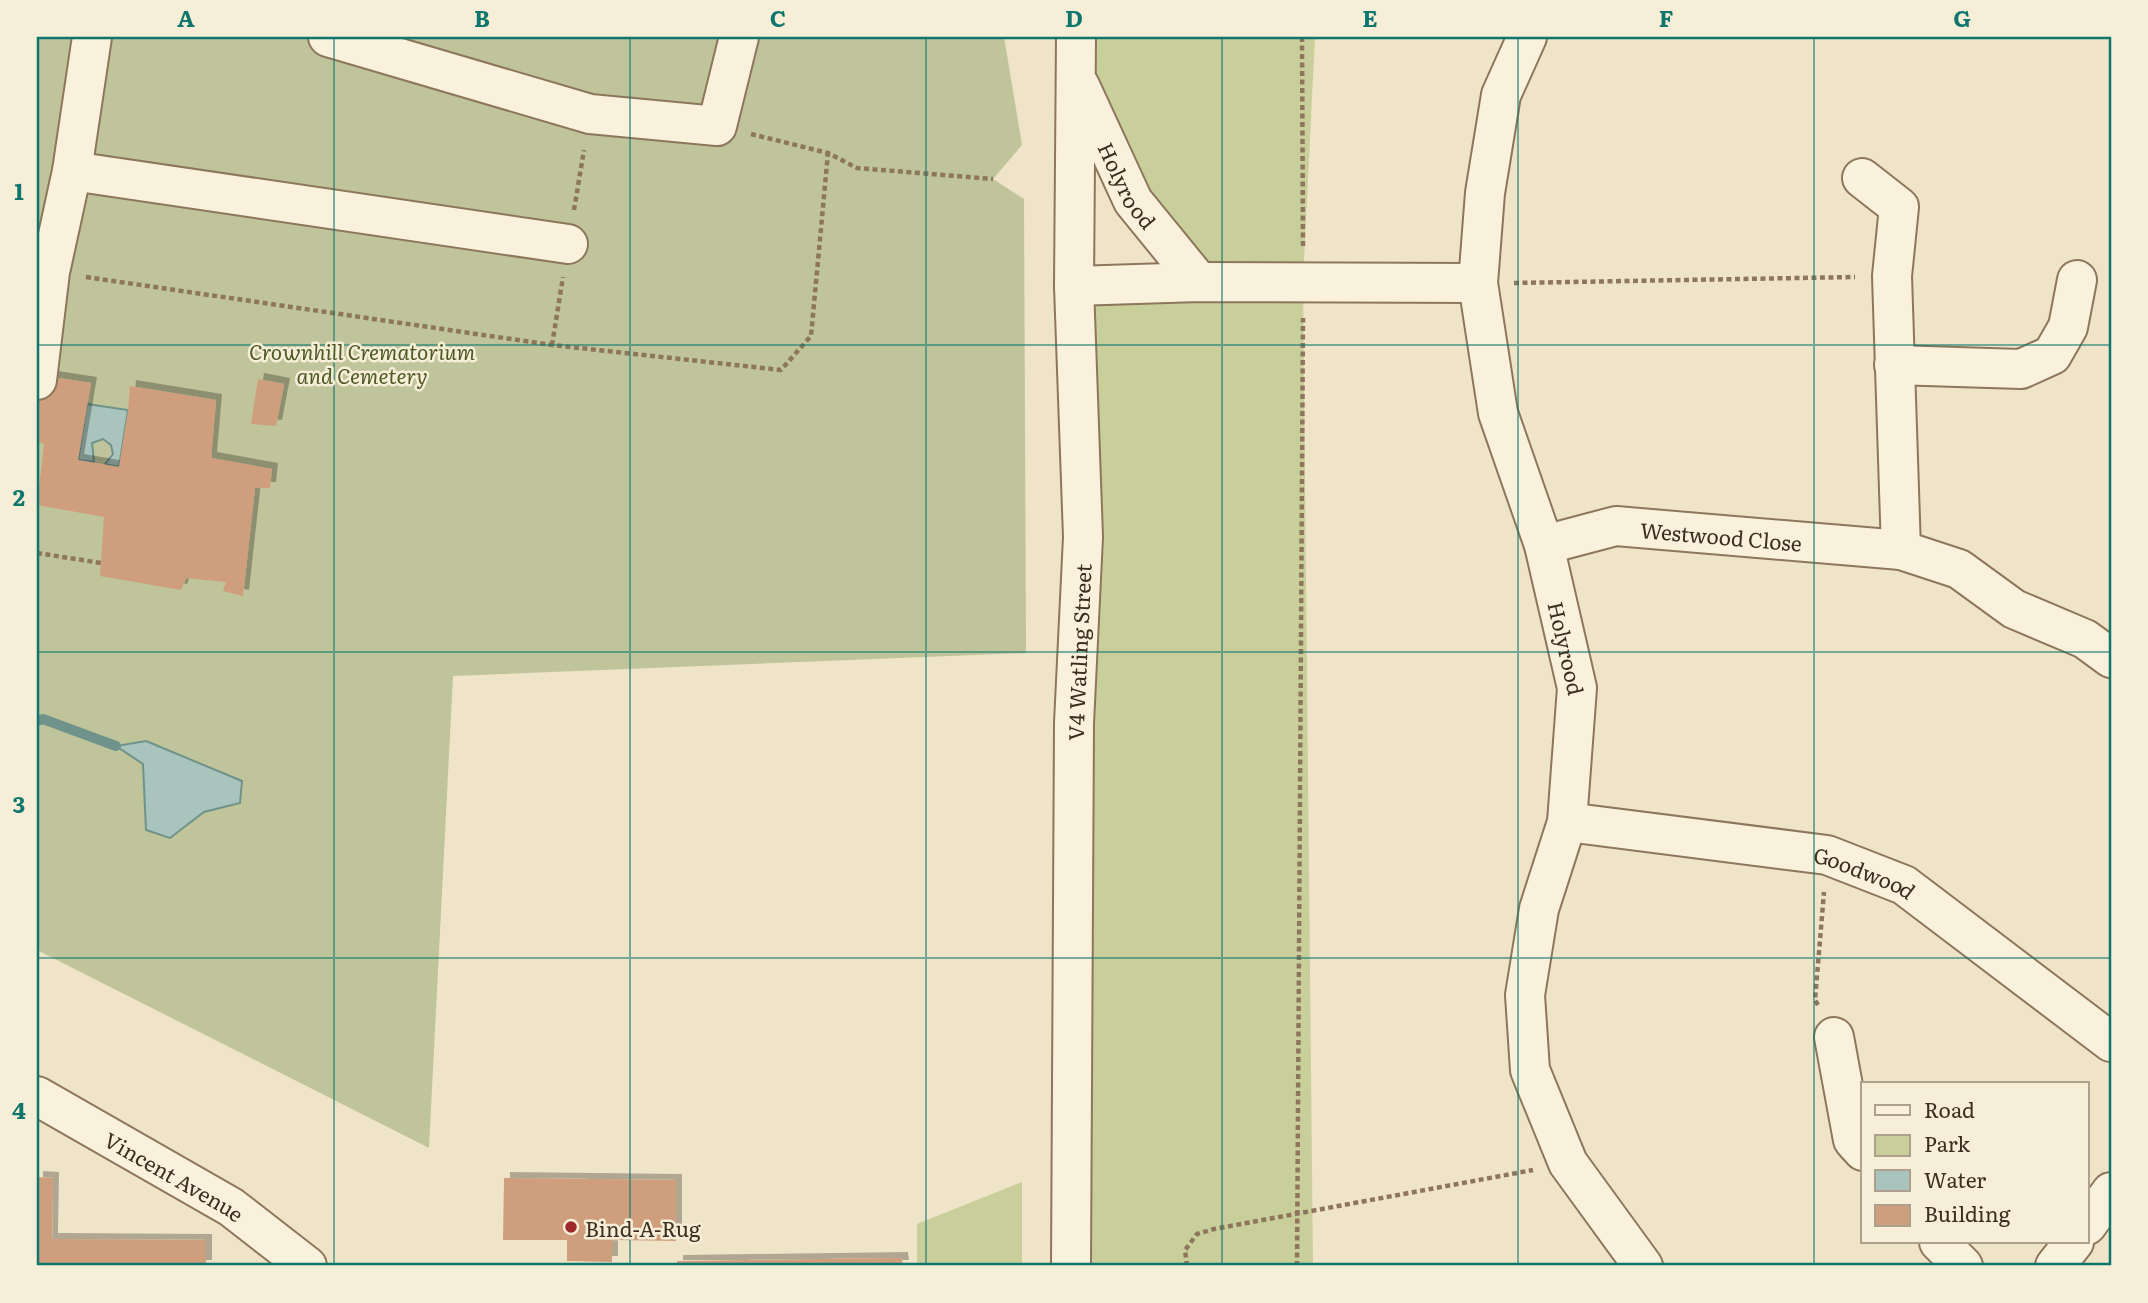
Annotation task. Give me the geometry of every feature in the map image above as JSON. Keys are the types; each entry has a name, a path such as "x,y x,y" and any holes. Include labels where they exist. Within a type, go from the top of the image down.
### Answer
{"street":[{"path":"37,380 50,272 72,171 92,37"},
{"path":"328,37 590,114 717,126 739,37"},
{"name":"V4 Watling Street","path":"1072,1266 1074,723 1083,537 1074,286 1076,37"},
{"name":"Holyrood","path":"1527,37 1501,94 1485,193 1478,283 1498,413 1544,545 1577,688 1567,822 1539,909 1525,995 1531,1070 1568,1163 1643,1266"},
{"name":"Holyrood","path":"1076,77 1133,201 1199,282"},
{"path":"72,171 568,243"},
{"path":"1862,178 1899,207 1892,276 1902,550"},
{"path":"1894,365 2021,369 2052,355 2068,327 2077,280"},
{"path":"1074,286 1199,282 1478,283"},
{"name":"Westwood Close","path":"1544,545 1616,526 1902,550 1959,569 2014,609 2085,639 2111,658"},
{"name":"Goodwood","path":"1567,822 1827,855 1904,885 2111,1042"},
{"path":"1833,1037 1853,1140 1861,1149"},
{"name":"Vincent Avenue","path":"37,1097 231,1207 307,1266"},
{"path":"2088,1224 2111,1192"},
{"path":"1942,1244 1963,1266"},
{"path":"2055,1266 2072,1244"}],"path":[{"path":"1297,1266 1302,37"},
{"path":"717,126 828,153 857,168 993,179"},
{"path":"50,272 552,345 781,370 811,335 828,153"},
{"path":"1478,283 1892,276"},
{"path":"37,553 101,564"},
{"path":"1827,855 1815,1000 1833,1037"},
{"path":"1187,1266 1185,1250 1197,1234 1214,1229 1568,1163"}],"green space":[{"name":"Crownhill Crematorium and Cemetery","path":"37,37 1004,37 1022,145 993,179 1024,199 1026,653 453,676 429,1148 37,950"},
{"path":"1076,37 1315,37 1303,282 1313,1266 1077,1266 1074,286 1198,282 1133,201"},
{"path":"1022,1182 1022,1266 917,1266 917,1224"}],"water":[{"path":"87,404 128,410 119,467 105,464 113,454 111,445 103,439 92,443 94,462 78,460"},
{"path":"146,741 242,781 240,803 204,812 170,838 146,830 143,764 116,746"}],"building":[{"path":"52,377 91,383 78,460 119,467 130,386 216,400 211,458 272,469 270,488 255,488 243,596 223,591 226,582 186,578 181,590 100,576 104,517 37,505 44,444 37,442 37,390 52,393"},
{"path":"258,379 284,384 276,426 251,424"},
{"path":"37,1177 53,1178 52,1239 206,1240 206,1266 37,1266"},
{"path":"504,1178 676,1180 676,1241 612,1240 612,1262 567,1261 567,1240 503,1240"},
{"path":"902,1258 903,1266 677,1266 677,1261"}],"waterway":[{"path":"37,721 43,719 116,746"}],"place":[{"name":"Bind-A-Rug","path":"571,1227"}]}
